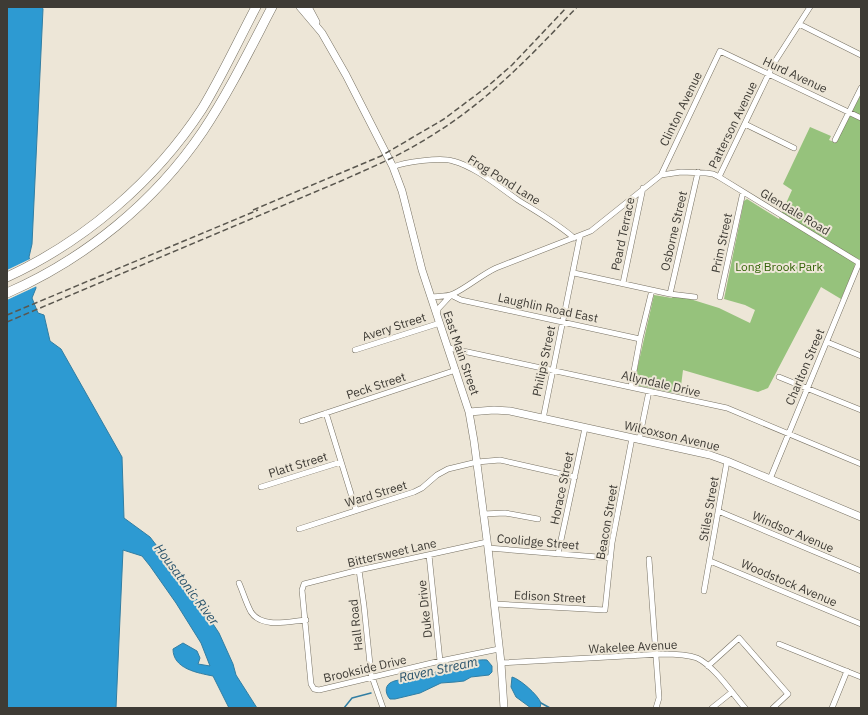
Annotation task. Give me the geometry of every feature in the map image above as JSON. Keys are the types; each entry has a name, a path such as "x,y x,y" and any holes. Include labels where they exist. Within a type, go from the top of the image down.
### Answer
{"highway":[{"path":"7,277 58,250 100,220 124,200 146,177 186,131 208,97 256,7"},
{"path":"7,293 66,262 111,230 152,192 176,166 197,139 224,98 272,7"}],"main road":[{"name":"East Main Street","path":"300,7 318,28 346,75 393,167 402,191 417,255 469,412 477,462 501,663 504,708"},
{"name":"East Main Street","path":"308,7 314,16 318,28"},
{"name":"Wilcoxson Avenue","path":"469,412 505,411 710,455 861,517"}],"street":[{"name":"Patterson Avenue","path":"437,314 438,309 451,295 484,274 591,231 661,175 698,172 711,173 719,177 769,74 810,7"},
{"path":"799,24 861,55"},
{"name":"Hurd Avenue","path":"720,51 861,118"},
{"name":"Clinton Avenue","path":"661,175 720,51"},
{"path":"835,140 861,88"},
{"path":"745,124 794,148"},
{"name":"Frog Pond Lane","path":"393,167 403,164 441,159 452,160 478,173 574,238"},
{"name":"Osborne Street","path":"670,294 698,172"},
{"name":"Glendale Road","path":"719,177 860,264"},
{"name":"Peard Terrace","path":"623,284 643,188"},
{"name":"Prim Street","path":"720,297 743,192"},
{"name":"Philips Street","path":"543,419 562,322 574,273 580,236"},
{"name":"Charlton Street","path":"770,479 860,264"},
{"path":"574,273 670,294 695,297"},
{"path":"631,387 640,339 652,290"},
{"name":"Patterson Avenue","path":"431,297 451,295"},
{"name":"Laughlin Road East","path":"451,295 461,300 640,339"},
{"name":"Avery Street","path":"355,350 440,323"},
{"path":"827,342 861,356"},
{"name":"Allyndale Drive","path":"449,348 731,410 861,464"},
{"name":"Peck Street","path":"302,421 456,370"},
{"path":"778,377 861,410"},
{"name":"Beacon Street","path":"605,610 610,558 635,439 649,391"},
{"path":"326,412 356,510"},
{"name":"Horace Street","path":"558,554 585,428"},
{"name":"Ward Street","path":"299,529 414,492 448,469 477,462 500,460 575,477"},
{"name":"Stiles Street","path":"704,591 727,461"},
{"name":"Platt Street","path":"261,487 341,462"},
{"name":"Windsor Avenue","path":"718,511 861,571"},
{"path":"483,514 505,513 538,519"},
{"name":"Coolidge Street","path":"487,545 558,554 610,558"},
{"name":"Bittersweet Lane","path":"303,585 359,570 429,555 487,545"},
{"name":"Duke Drive","path":"429,555 440,661"},
{"path":"649,559 659,698 656,708"},
{"name":"Woodstock Avenue","path":"710,560 861,624"},
{"name":"Hall Road","path":"359,570 372,677 383,708"},
{"path":"239,582 251,611 259,619 271,622 306,620"},
{"name":"Brookside Drive","path":"303,585 302,590 311,684 313,689 320,690 440,661 499,649"},
{"name":"Edison Street","path":"494,604 605,610"},
{"path":"708,666 739,638 788,694 773,708"},
{"path":"779,644 861,677"},
{"name":"Wakelee Avenue","path":"501,663 656,654 689,656 698,659 708,666 745,708"},
{"path":"832,708 847,671"},
{"path":"712,708 732,692"}],"green space":[{"name":"Long Brook Park","path":"861,94 861,260 856,258 854,269 841,299 821,287 768,388 758,392 683,370 680,394 636,385 634,383 654,295 672,298 674,294 719,308 750,323 755,310 745,305 724,299 744,201 747,199 779,219 792,190 783,184 810,127 831,136 829,140 836,143"}],"water":[{"path":"7,7 42,7 43,9 32,244 29,257 36,288 32,298 38,313 44,315 50,341 61,349 122,457 124,518 150,537 190,589 219,633 233,664 236,675 257,708 229,708 213,676 187,669 177,661 174,656 173,649 183,643 197,651 200,658 198,664 210,666 201,643 176,603 150,566 142,556 123,550 116,708 7,708"},
{"path":"487,660 492,666 492,672 489,675 471,677 464,681 441,683 420,693 395,699 390,699 387,695 386,689 388,685 395,681 420,677 460,664"},
{"path":"512,677 524,684 533,692 541,703 540,708 531,708 516,697 511,687"}],"pier":[{"path":"32,258 37,286 7,300 7,270"}],"waterway":[{"name":"Raven Stream","path":"344,708 352,698 371,693"},
{"name":"Raven Stream","path":"541,703 550,708"}],"railway":[{"path":"253,210 381,156 444,119 488,86 512,65 567,7"},
{"path":"7,322 341,181 405,151 468,111 524,62 577,7"},
{"path":"7,315 258,210"}],"water label":[{"name":"Housatonic River","path":"187,584"}]}
